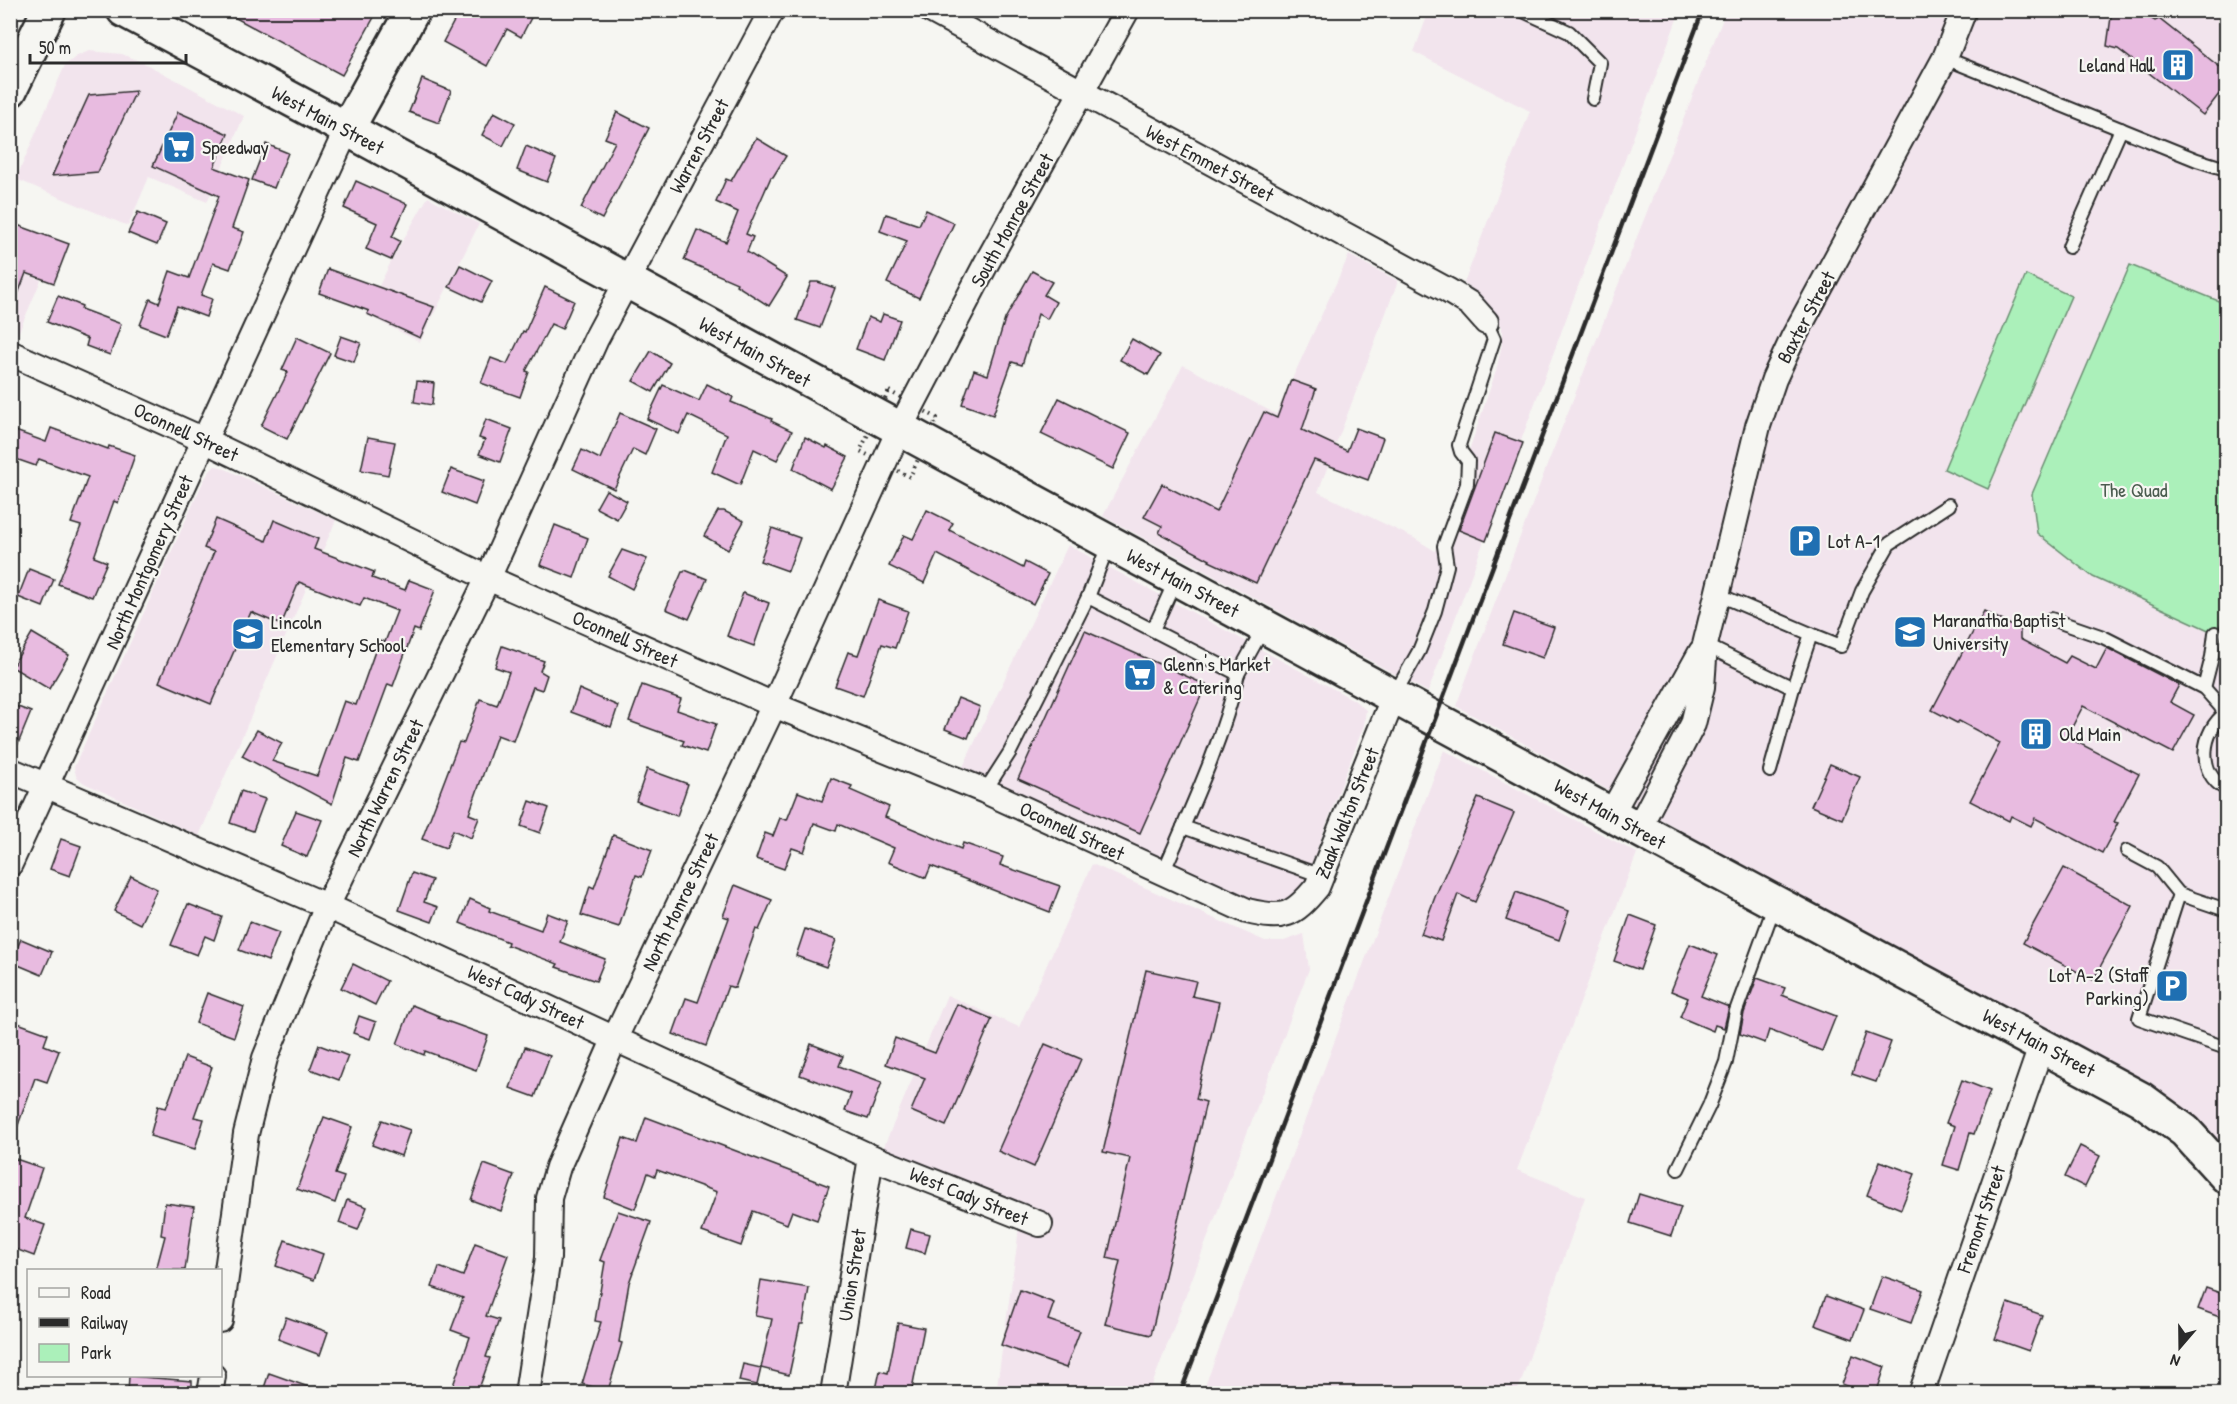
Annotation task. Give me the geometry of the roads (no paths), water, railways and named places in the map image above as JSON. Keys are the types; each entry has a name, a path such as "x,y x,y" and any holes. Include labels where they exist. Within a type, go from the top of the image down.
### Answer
{"main road":[{"path":"10,90 49,10"},
{"name":"West Main Street","path":"124,10 1624,822 2042,1044 2141,1099 2185,1131 2221,1166"},
{"path":"347,129 412,10"}],"street":[{"name":"Warren Street","path":"626,281 772,10"},
{"name":"West Emmet Street","path":"930,10 1447,290 1470,304 1486,321"},
{"name":"South Monroe Street","path":"899,430 987,262 1127,10"},
{"name":"Baxter Street","path":"1624,822 1705,645 1758,426 1774,379 1793,338 1946,58 1964,10"},
{"name":"North Montgomery Street","path":"10,864 48,786 347,129"},
{"name":"North Warren Street","path":"222,1306 246,1134 266,1059 327,906 488,578 596,339 626,281"},
{"name":"Oconnell Street","path":"10,353 204,440 488,578 774,705 985,791 1247,911"},
{"name":"North Monroe Street","path":"527,1394 548,1258 549,1198 558,1167 615,1038 774,705 899,430"},
{"name":"Zaak Walton Street","path":"1247,911 1266,916 1281,916 1300,908 1317,887 1394,696"},
{"name":"West Cady Street","path":"10,770 327,906 871,1157 1041,1224"},
{"name":"Fremont Street","path":"1921,1394 2042,1044"},
{"name":"Union Street","path":"833,1394 871,1157"},
{"path":"210,1394 213,1377"}],"lane":[{"path":"1521,10 1569,32 1600,63 1593,99"},
{"path":"1946,58 2197,160 2226,169"},
{"path":"2069,247 2121,129"},
{"path":"1394,696 1419,651 1435,611 1447,566 1444,546 1467,484 1468,461 1459,445 1494,339 1486,321"},
{"path":"1717,594 1841,646 1862,591 1888,544 1949,505"},
{"path":"985,791 1010,752 1088,597 1109,543"},
{"path":"1153,630 1176,579"},
{"path":"1088,597 1238,674"},
{"path":"2050,619 2103,637 2204,688 2226,714 2208,736 2205,762 2210,774 2226,789"},
{"path":"1163,873 1231,703 1238,674 1264,626"},
{"path":"2204,688 2215,633"},
{"path":"1770,771 1811,634"},
{"path":"1705,645 1793,688"},
{"path":"1183,827 1322,876"},
{"path":"2127,851 2157,867 2179,894 2226,910"},
{"path":"2179,894 2139,1018 2226,1048"},
{"path":"1678,1169 1709,1106 1726,1062 1736,1011 1776,903"}],"railway":[{"path":"1180,1394 1703,10"}],"place":[{"name":"Leland Hall","path":"2178,65"},
{"name":"Speedway","path":"179,147"},
{"name":"Lot A-1","path":"1805,541"},
{"name":"Maranatha Baptist University","path":"1910,632"},
{"name":"Lincoln Elementary School","path":"248,634"},
{"name":"Glenn's Market & Catering","path":"1140,675"},
{"name":"Old Main","path":"2036,734"},
{"name":"Lot A-2 (Staff Parking)","path":"2172,986"}],"park label":[{"name":"The Quad","path":"2134,490"}]}
